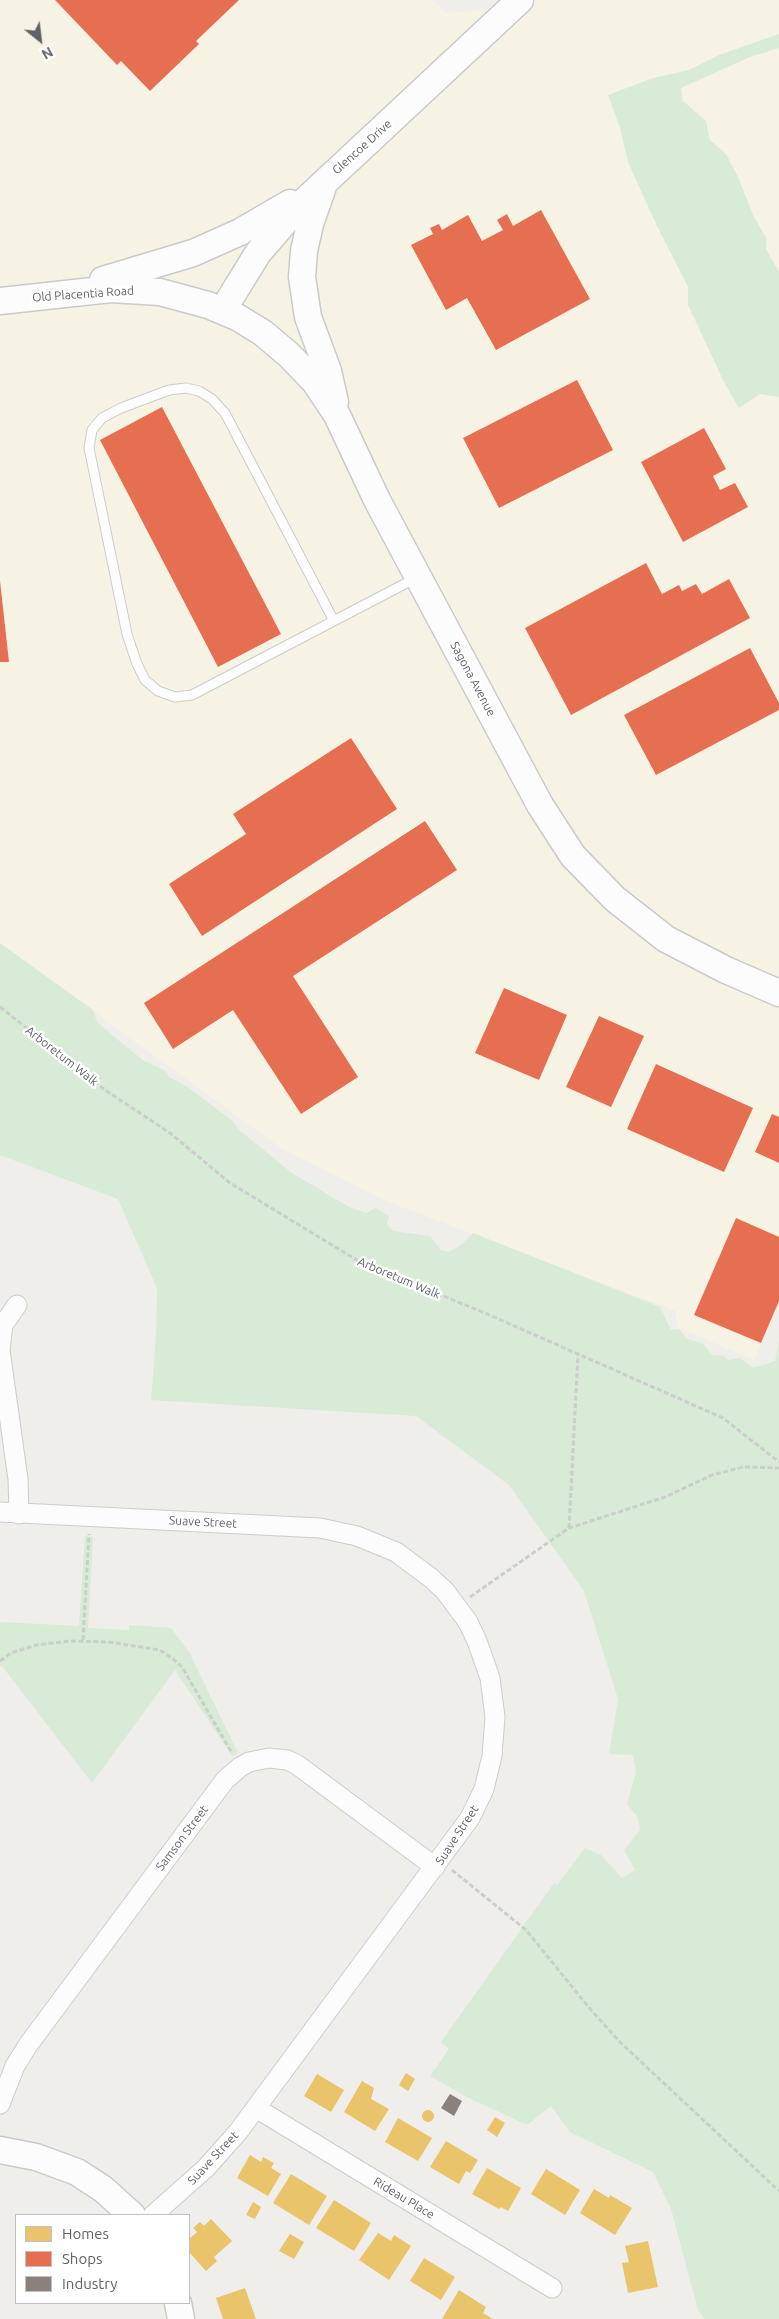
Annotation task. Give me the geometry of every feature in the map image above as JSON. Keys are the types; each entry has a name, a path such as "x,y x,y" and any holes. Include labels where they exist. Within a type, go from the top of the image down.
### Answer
{"main road":[{"name":"Glencoe Drive","path":"222,310 239,281 270,238 326,179 520,0"},
{"path":"70,292 93,283 178,259 224,240 265,219 326,179"},
{"path":"326,179 310,224 304,251 302,278 308,317 328,371 337,415"},
{"name":"Old Placentia Road","path":"0,301 70,292 111,289 145,290 178,295 222,310"},
{"name":"Sagona Avenue","path":"222,310 251,325 289,355 314,382 337,415 377,500 540,805 573,856 593,880 666,939 726,970 779,993"},
{"path":"0,2150 36,2157 77,2172 103,2189 131,2214"},
{"path":"178,2304 181,2319"}],"street":[{"path":"17,1305 4,1325 0,1350 18,1479 19,1514"},
{"name":"Suave Street","path":"0,1512 320,1528 364,1538 396,1552 431,1578 457,1606 478,1641 485,1660 493,1697 494,1738 488,1773 477,1804 461,1832 256,2108 206,2168 154,2214"},
{"name":"Samson Street","path":"0,2104 12,2072 28,2045 225,1780 240,1766 269,1758 296,1764 437,1864"},
{"name":"Rideau Place","path":"256,2108 552,2288"}],"lane":[{"path":"334,621 225,413 212,399 199,391 186,388 169,390 121,408 102,418 92,430 88,448 128,634 137,664 145,680 158,691 176,697 192,695 334,621 418,577"}],"path":[{"name":"Arboretum Walk","path":"0,1008 108,1092 170,1132 230,1184 360,1262 578,1354 723,1418 779,1462"},
{"path":"569,1528 578,1354"},
{"path":"457,1606 569,1528 665,1497 712,1475 743,1467 779,1468"},
{"path":"83,1640 88,1534"},
{"path":"0,1661 16,1651 47,1642 83,1640 150,1648 173,1658 196,1689 240,1766"},
{"path":"437,1864 526,1930 555,1968 621,2043 779,2191"}],"shaded area":[{"path":"0,0 433,0 446,13 489,10 500,0 779,0 779,1304 754,1360 677,1327 676,1311 389,1202 281,1148 0,943"}],"green space":[{"path":"779,34 779,48 750,57 681,88 683,101 706,121 710,140 726,154 739,179 753,215 766,238 766,249 779,272 779,397 760,394 739,408 725,384 688,305 688,287 657,226 628,162 620,128 608,95 653,78 689,70 719,55"},
{"path":"0,943 93,1010 97,1022 123,1044 144,1061 166,1071 169,1077 189,1088 234,1122 239,1130 292,1173 349,1207 366,1213 375,1208 389,1216 387,1224 393,1231 430,1236 441,1250 449,1252 461,1245 473,1233 660,1307 671,1330 679,1329 687,1339 702,1343 713,1356 722,1355 729,1360 740,1358 753,1368 775,1361 779,1342 779,2319 705,2319 698,2310 671,2209 653,2172 570,2132 551,2106 527,2125 467,2097 430,2076 449,2049 441,2042 554,1883 557,1885 585,1848 601,1855 622,1878 635,1870 624,1850 640,1830 638,1818 627,1804 636,1772 633,1755 609,1754 618,1699 584,1591 509,1485 416,1416 151,1400 156,1337 157,1288 118,1199 0,1155"},
{"path":"85,1536 93,1537 88,1628 129,1630 129,1625 171,1628 189,1652 238,1753 232,1756 175,1670 92,1783 2,1666 0,1667 0,1622 79,1626"}],"building: Homes":[{"path":"406,2073 415,2079 408,2091 399,2085"},
{"path":"317,2074 344,2090 331,2112 304,2096"},
{"path":"362,2081 374,2088 371,2099 389,2109 375,2131 344,2112"},
{"path":"426,2110 430,2110 434,2116 430,2122 426,2122 422,2118 422,2114"},
{"path":"495,2117 505,2123 497,2137 487,2130"},
{"path":"398,2118 432,2138 418,2161 385,2142"},
{"path":"446,2141 478,2160 470,2173 466,2171 459,2184 430,2167"},
{"path":"250,2155 261,2162 263,2157 274,2163 271,2168 281,2174 268,2196 237,2178"},
{"path":"487,2168 521,2188 508,2211 501,2207 499,2209 472,2194"},
{"path":"546,2169 580,2190 565,2215 531,2194"},
{"path":"291,2174 327,2196 309,2225 273,2203"},
{"path":"594,2189 609,2198 610,2195 632,2208 615,2235 580,2213"},
{"path":"334,2200 371,2223 354,2251 316,2228"},
{"path":"253,2202 261,2207 255,2219 246,2215"},
{"path":"211,2219 232,2241 214,2257 217,2261 206,2271 190,2253 190,2238 197,2232 193,2228 200,2222 204,2226"},
{"path":"378,2233 391,2241 394,2235 411,2246 389,2280 359,2260"},
{"path":"290,2234 304,2242 294,2259 279,2251"},
{"path":"648,2241 658,2287 628,2293 622,2263 629,2262 625,2246"},
{"path":"424,2258 455,2277 441,2300 410,2281"},
{"path":"245,2288 256,2319 223,2319 216,2298"},
{"path":"459,2290 486,2307 483,2313 493,2319 442,2319"}],"building: Shops":[{"path":"55,0 239,0 196,41 199,44 150,91 121,61 117,65"},
{"path":"541,210 590,299 496,350 467,298 446,310 411,245 433,234 430,228 439,224 442,230 468,215 482,241 503,230 497,220 507,214 513,226"},
{"path":"577,380 613,450 499,508 463,438"},
{"path":"162,407 281,634 218,667 100,440"},
{"path":"704,428 726,469 713,476 720,490 735,483 748,507 683,542 641,462"},
{"path":"646,563 662,594 679,585 682,591 696,584 702,594 729,579 750,618 571,715 525,628"},
{"path":"0,581 9,662 0,662"},
{"path":"750,648 779,703 779,710 656,775 624,715"},
{"path":"351,738 397,809 202,936 169,884 246,834 233,814"},
{"path":"425,821 457,870 293,976 358,1077 301,1114 233,1010 173,1049 144,1003"},
{"path":"504,988 567,1015 539,1080 475,1053"},
{"path":"599,1016 644,1036 611,1107 566,1087"},
{"path":"656,1064 753,1108 724,1172 627,1129"},
{"path":"772,1114 779,1117 779,1163 755,1152"},
{"path":"736,1218 779,1237 779,1301 761,1343 694,1315"}],"building: Industry":[{"path":"450,2094 462,2101 454,2116 441,2108"}]}
